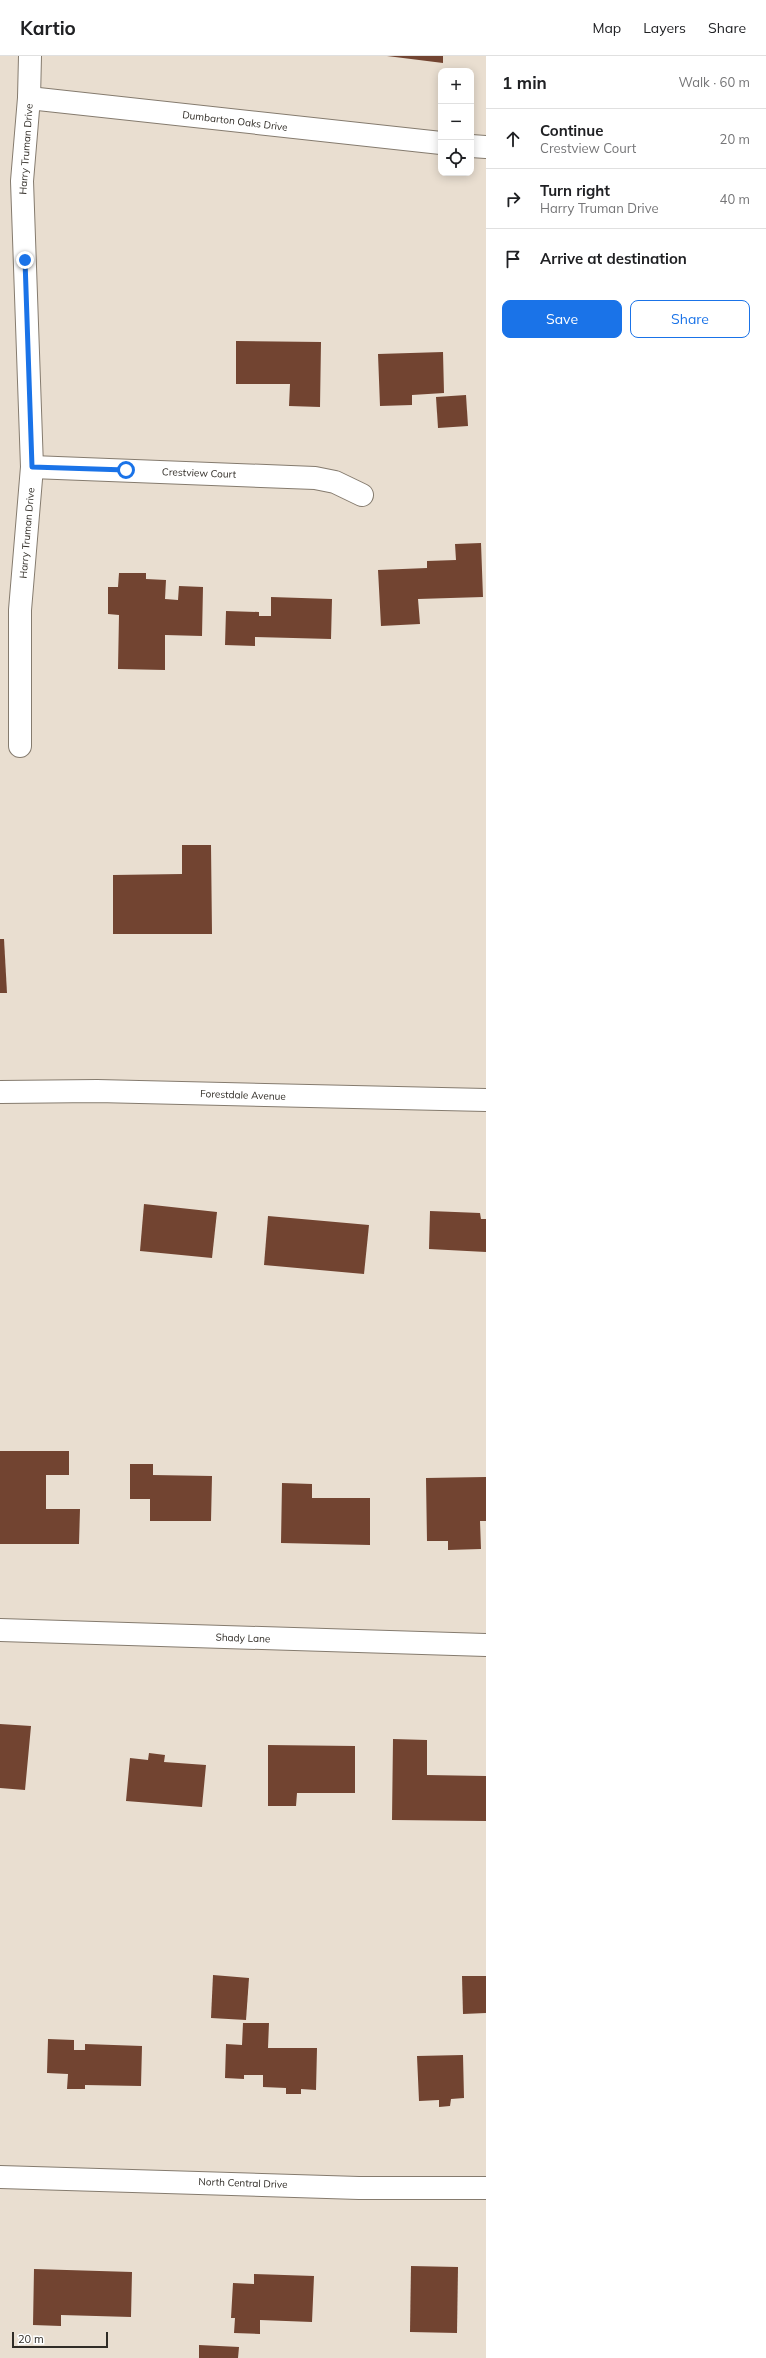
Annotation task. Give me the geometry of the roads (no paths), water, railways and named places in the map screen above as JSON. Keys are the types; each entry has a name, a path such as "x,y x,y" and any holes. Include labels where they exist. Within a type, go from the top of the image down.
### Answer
{"street":[{"name":"Harry Truman Drive","path":"20,746 20,610 32,467 22,181 29,98 30,56"},
{"name":"Dumbarton Oaks Drive","path":"29,98 438,144"},
{"path":"474,146 486,147"},
{"name":"Crestview Court","path":"32,467 315,478 335,482 362,495"},
{"name":"Forestdale Avenue","path":"0,1092 97,1091 486,1100"},
{"name":"Shady Lane","path":"0,1630 486,1645"},
{"name":"North Central Drive","path":"0,2177 358,2188 486,2188"}]}
